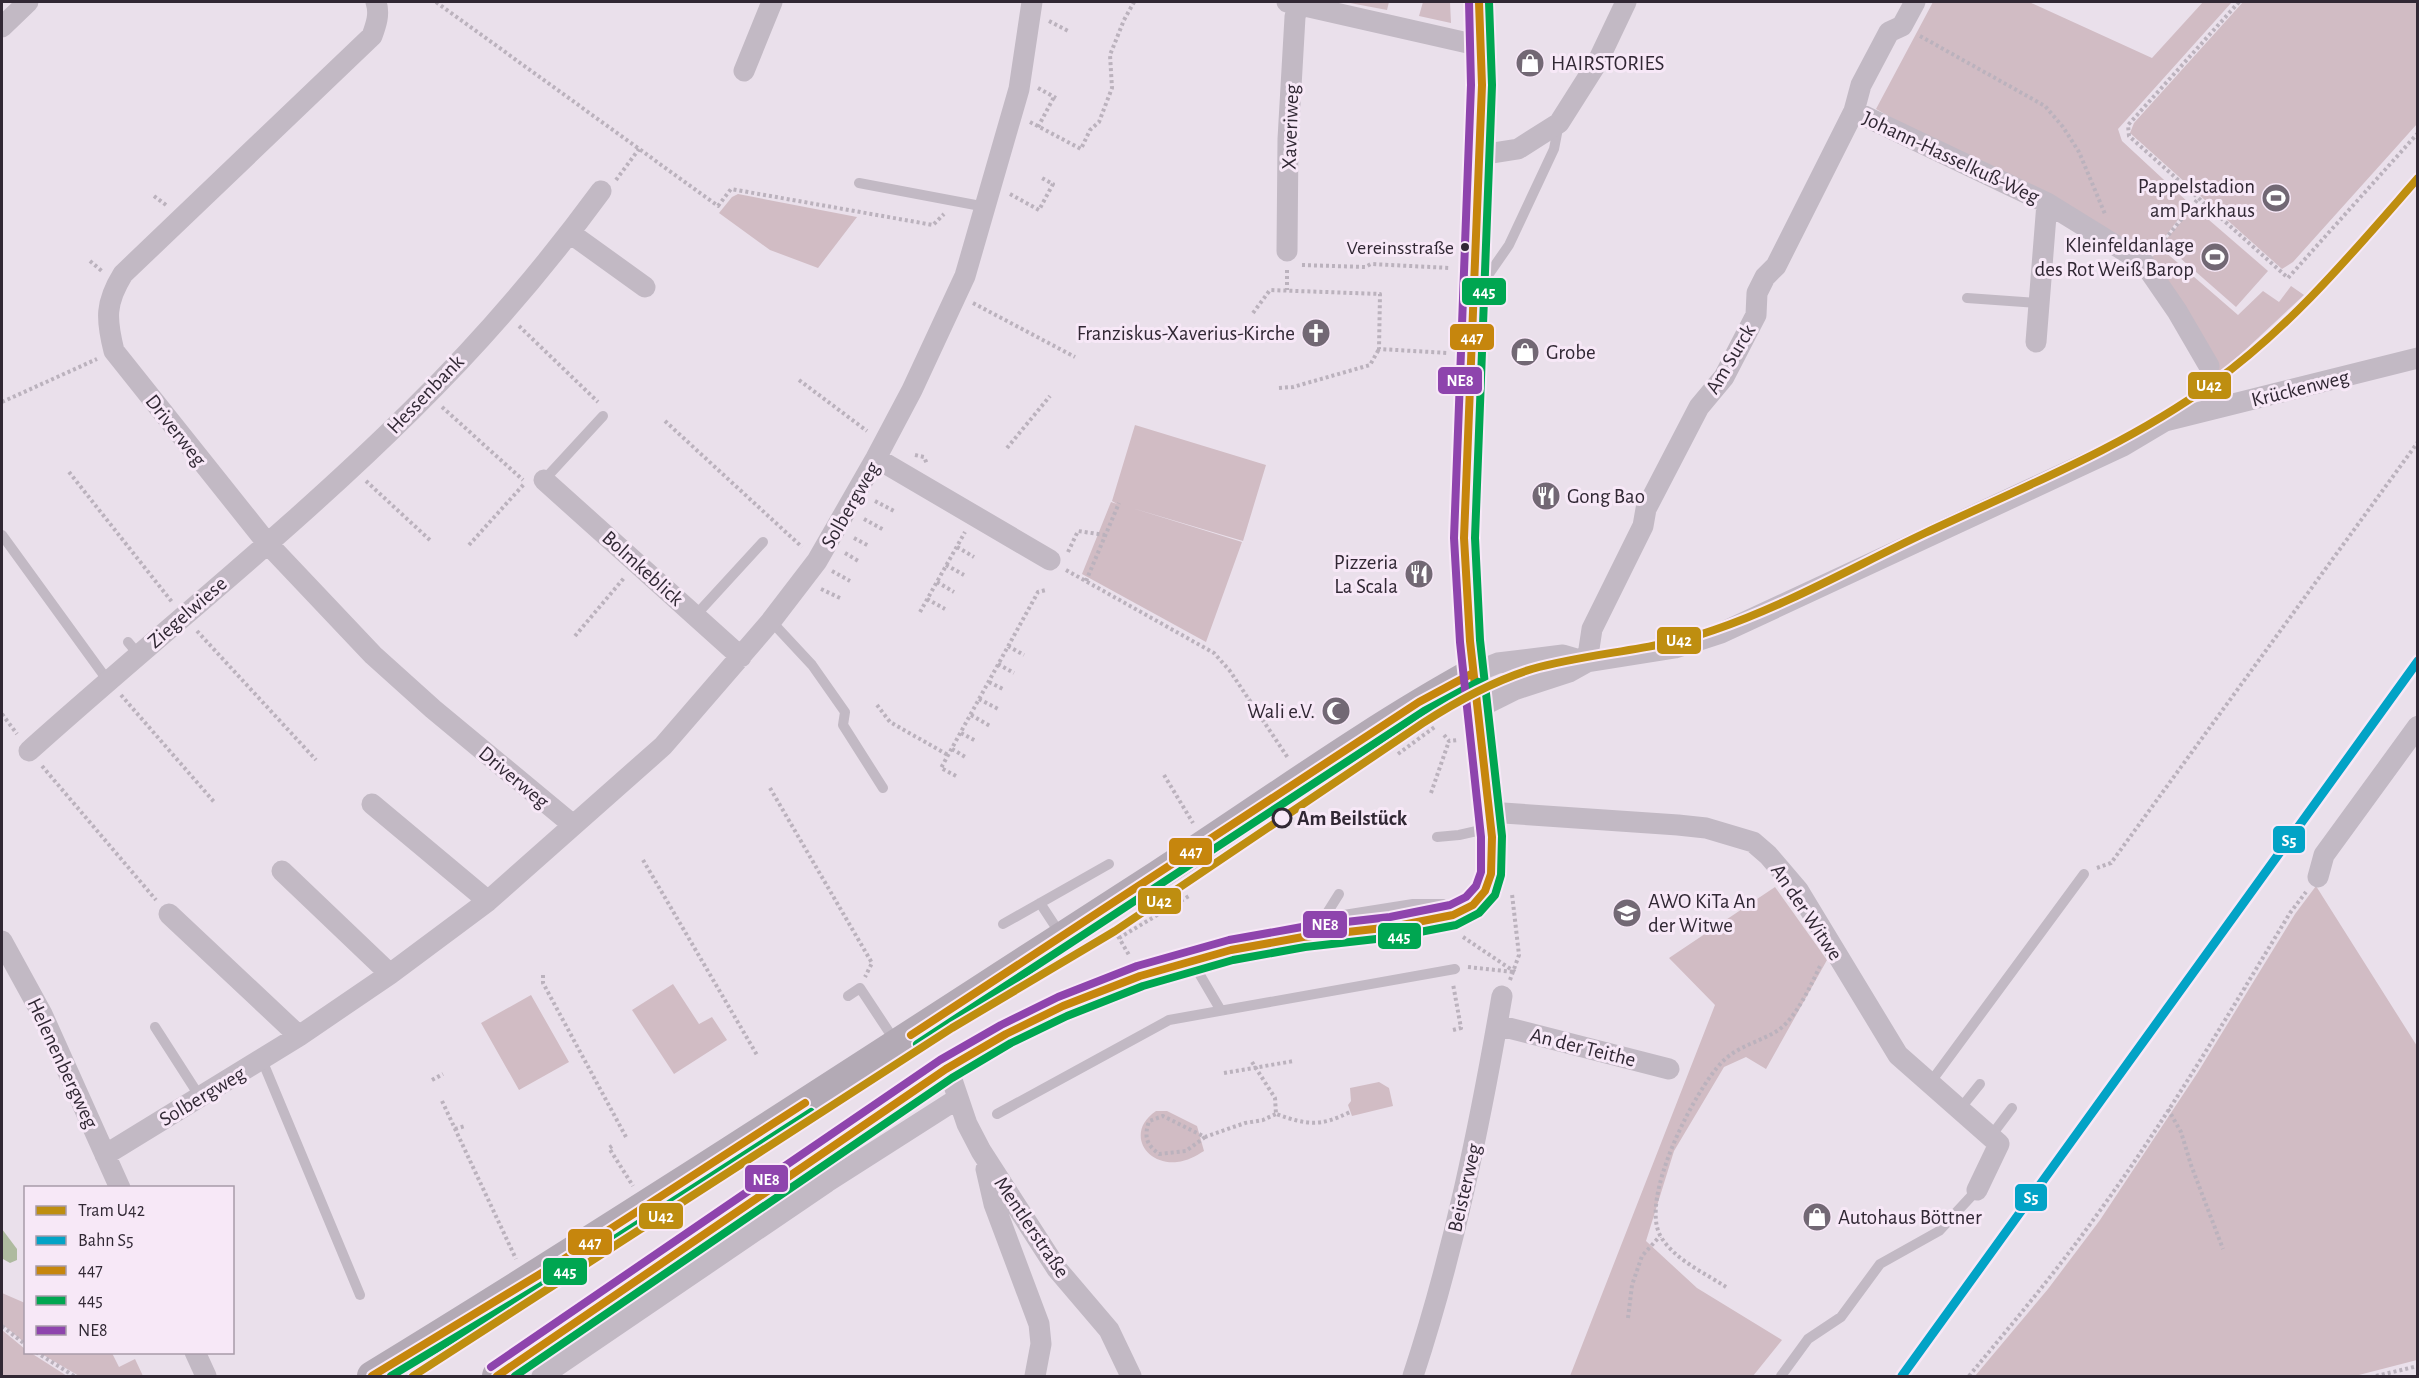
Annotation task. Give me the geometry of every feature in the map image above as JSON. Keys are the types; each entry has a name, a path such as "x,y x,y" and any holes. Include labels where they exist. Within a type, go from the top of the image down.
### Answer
{"main road":[{"path":"497,1377 948,1068 1006,1034 1063,1006 1140,976 1191,960 1314,928 1355,932 1454,915 1473,905 1485,891 1491,874 1489,820 1465,581 1464,538 1480,155 1479,2"},
{"name":"Krückenweg","path":"372,1377 550,1268 1062,937 1419,702 1475,691"}],"street":[{"path":"2,27 28,2"},
{"name":"Driverweg","path":"376,2 377,23 372,36 123,274 114,289 109,304 107,324 114,351 267,543 373,655 433,709 573,825"},
{"path":"744,71 772,2"},
{"path":"1295,2 1481,46"},
{"name":"Xaveriweg","path":"1292,258 1288,140 1295,2"},
{"path":"1480,155 1518,149 1559,123 1597,63 1626,2"},
{"name":"Am Surck","path":"1578,667 1592,629 1643,526 1646,508 1699,407 1724,377 1756,315 1756,293 1765,277 1776,266 1854,111 1861,85 1889,32 1902,26 1915,2"},
{"name":"Solbergweg","path":"105,1155 299,1036 390,974 488,901 663,746 771,621 817,561 876,458 912,390 965,276 1019,89 1038,10"},
{"name":"Johann-Hasselkuß-Weg","path":"1854,111 2047,203 2144,263 2178,311 2209,366"},
{"name":"Hessenbank","path":"267,543 338,480 428,394 570,233 602,191"},
{"name":"Johann-Hasselkuß-Weg","path":"2036,342 2047,203"},
{"path":"570,233 645,287"},
{"name":"Krückenweg","path":"1475,691 1498,663 1563,655 1578,667 1675,648 1721,633 2113,450 2165,421 2418,358"},
{"path":"876,458 1055,563"},
{"name":"Bolmkeblick","path":"535,481 696,616 741,657"},
{"name":"Ziegelwiese","path":"29,751 108,681 133,648 267,543"},
{"path":"1475,691 1514,690 1578,667"},
{"path":"2318,877 2324,855 2418,726"},
{"path":"372,804 488,901"},
{"name":"An der Witwe","path":"1489,820 1678,825 1706,828 1753,842 1768,855 1798,890 1898,1055 1991,1136"},
{"path":"282,871 390,974"},
{"path":"168,914 299,1036"},
{"name":"Helenenbergweg","path":"2,941 42,1014 119,1186"},
{"name":"Beisterweg","path":"1413,1377 1462,1202 1502,996"},
{"name":"An der Teithe","path":"1497,1025 1669,1069"},
{"name":"Mentlerstraße","path":"948,1068 957,1100 981,1151 1058,1269 1109,1330 1131,1377"},
{"path":"542,1377 827,1182 957,1100"},
{"path":"1977,1190 1999,1144 1991,1136"},
{"path":"981,1151 994,1204 1039,1324 1041,1344 1035,1377"},
{"path":"195,1354 206,1377"}],"lane":[{"path":"1474,295 1509,245 1554,149 1559,123"},
{"path":"859,183 986,207"},
{"path":"1967,298 2039,303"},
{"path":"535,481 603,416"},
{"path":"2,535 108,681"},
{"path":"696,616 763,542"},
{"path":"771,621 813,665 845,712 843,725 883,788"},
{"path":"1437,837 1459,835 1489,820"},
{"path":"1003,924 1109,864"},
{"path":"1930,1083 2084,874"},
{"path":"1314,928 1339,894"},
{"path":"1040,903 1062,937"},
{"path":"1191,960 1220,1009"},
{"path":"997,1114 1169,1020 1452,969"},
{"path":"848,996 860,988 897,1044"},
{"path":"155,1027 169,1054 200,1097"},
{"path":"262,1059 360,1296"},
{"path":"1960,1109 1980,1084"},
{"path":"1991,1136 2012,1108"},
{"path":"1781,1377 1808,1339 1841,1317 1880,1264 1939,1231 1977,1190"}],"path":[{"path":"436,2 718,206 731,189 809,205 933,225 956,201"},
{"path":"1024,119 1081,149 1090,130 1099,122 1112,88 1110,56 1124,20 1134,2"},
{"path":"2239,2 2128,125 2129,136 2288,278 2418,132"},
{"path":"1038,10 1070,32"},
{"path":"1902,26 2045,106 2063,127 2079,152 2120,248"},
{"path":"1032,85 1055,98 1038,127"},
{"path":"602,191 609,189 639,149"},
{"path":"1006,192 1039,210 1053,184 1040,177"},
{"path":"154,196 172,210"},
{"path":"2144,263 2198,199"},
{"path":"1292,258 1365,267 1371,264 1451,268"},
{"path":"90,261 107,275"},
{"path":"1252,313 1270,290 1380,294 1379,349 1370,365 1293,387 1279,388"},
{"path":"972,303 1076,357"},
{"path":"503,311 598,401"},
{"path":"1379,349 1473,354"},
{"path":"2,402 114,351"},
{"path":"799,380 870,433"},
{"path":"428,394 535,481 469,545"},
{"path":"1007,448 1050,396"},
{"path":"665,421 802,548"},
{"path":"2084,874 2111,862 2418,442"},
{"path":"358,474 432,542"},
{"path":"875,501 894,511"},
{"path":"1086,581 1119,504"},
{"path":"920,612 974,515"},
{"path":"864,519 884,530"},
{"path":"1105,535 1078,531 1055,563 1214,653 1230,671 1294,767"},
{"path":"853,537 869,546"},
{"path":"957,547 974,557"},
{"path":"844,553 860,562"},
{"path":"946,565 964,575"},
{"path":"832,571 850,581"},
{"path":"575,636 625,577"},
{"path":"937,582 954,592"},
{"path":"821,589 840,598"},
{"path":"956,776 941,768 1038,592 1046,590"},
{"path":"927,599 945,609"},
{"path":"1008,646 1024,655"},
{"path":"998,664 1014,673"},
{"path":"108,681 215,803"},
{"path":"989,682 1005,690"},
{"path":"979,699 1000,710"},
{"path":"877,705 890,722 948,755"},
{"path":"970,715 990,726"},
{"path":"1398,754 1436,726"},
{"path":"961,732 976,741"},
{"path":"1444,735 1449,741"},
{"path":"1449,741 1461,739"},
{"path":"1431,793 1449,741"},
{"path":"952,749 967,758"},
{"path":"29,751 168,914"},
{"path":"1164,775 1193,823"},
{"path":"770,788 872,963 860,988"},
{"path":"643,860 757,1055"},
{"path":"1969,1377 2044,1286 2090,1224 2168,1109 2290,913 2318,877"},
{"path":"1510,884 1520,955 1515,972"},
{"path":"1119,938 1189,896"},
{"path":"1111,925 1132,959"},
{"path":"1455,932 1515,972"},
{"path":"1726,1287 1676,1254 1660,1236 1657,1212 1658,1190 1663,1167 1677,1135 1720,1064 1733,1051 1779,1030 1792,1016 1815,978 1831,944"},
{"path":"1453,1030 1461,1028 1452,969 1485,967 1515,972"},
{"path":"543,975 543,983 626,1137"},
{"path":"1224,1073 1294,1061"},
{"path":"1252,1062 1275,1098 1276,1114"},
{"path":"432,1080 443,1074"},
{"path":"442,1101 515,1256"},
{"path":"2168,1109 2181,1132 2223,1249"},
{"path":"1205,1137 1163,1116 1149,1121 1145,1134 1149,1147 1159,1154 1165,1154 1186,1151 1205,1137 1276,1114 1311,1124 1327,1123 1350,1112"},
{"path":"455,1129 465,1126"},
{"path":"612,1146 609,1148 635,1189"},
{"path":"478,1179 486,1177"},
{"path":"1628,1318 1632,1285 1642,1257 1660,1236"},
{"path":"2,1326 24,1343"},
{"path":"38,1354 74,1377"},
{"path":"2376,1377 2418,1366"}],"shaded area":[{"path":"1350,2 1389,2 1387,10"},
{"path":"1423,2 1450,2 1451,23 1419,16"},
{"path":"1933,2 2029,2 2152,58 2203,2 2232,2 2118,129 2122,141 2190,204 2148,259 2163,250 2238,315 2263,291 2279,302 2291,286 2304,295 2213,380 2198,346 2120,248 1876,109"},
{"name":"Pappelstadion am Parkhaus","path":"2243,2 2417,2 2417,124 2293,262 2282,269 2130,133 2134,123"},
{"path":"738,194 857,217 818,268 770,250 719,213 732,197"},
{"name":"Kleinfeldanlage des Rot Weiß Barop","path":"2194,207 2268,271 2236,307 2163,243"},
{"path":"1135,425 1266,465 1243,541 1132,508 1242,542 1206,642 1082,574 1111,502 1117,504 1112,501"},
{"path":"2316,886 2417,1046 2417,1360 2355,1376 1975,1376 2048,1289 2100,1220 2198,1072 2295,914"},
{"path":"1775,887 1827,960 1766,1069 1746,1057 1724,1067 1674,1151 1646,1241 1697,1288 1782,1340 1753,1376 1570,1376 1715,1005 1669,958"},
{"path":"673,984 699,1024 712,1017 727,1040 674,1074 632,1010"},
{"path":"531,995 569,1062 519,1090 481,1023"},
{"path":"1379,1082 1389,1088 1393,1106 1352,1116 1348,1105 1351,1101 1350,1088"},
{"path":"1156,1111 1167,1111 1197,1126 1204,1151 1177,1162 1156,1158 1148,1152 1141,1137 1142,1128 1147,1119"},
{"path":"2,1229 17,1249 17,1260 10,1263 3,1259"},
{"path":"2,1293 24,1303 24,1342 2,1324"},
{"path":"2,1330 24,1348 24,1354 33,1354 67,1376 2,1376"},
{"path":"42,1354 112,1354 119,1367 135,1359 143,1376 79,1376"}],"tram line":[{"name":"U42","path":"413,1376 952,1028 1115,931 1462,699 1503,679 1532,669 1669,643 1741,620 2073,465 2145,427 2213,383 2269,337 2321,287 2418,178"}],"rail line":[{"name":"S5","path":"1902,1376 2418,661"}],"transit line":[{"name":"NE8","path":"491,1367 940,1060 1001,1025 1058,997 1137,966 1229,940 1302,927 1390,917 1450,905 1466,897 1476,886 1481,872 1481,837 1460,642 1454,538 1471,85 1469,2"},
{"name":"447","path":"497,1376 946,1069 1006,1034 1063,1006 1140,976 1231,950 1303,937 1392,927 1453,915 1473,905 1485,891 1491,874 1492,837 1470,641 1464,538 1482,85 1479,2"},
{"name":"445","path":"515,1376 952,1078 1011,1043 1067,1016 1143,986 1233,960 1305,947 1394,937 1456,925 1479,913 1495,895 1501,875 1502,836 1480,640 1475,538 1492,85 1489,2"},
{"name":"447","path":"911,1035 1419,702 1473,673"},
{"name":"445","path":"917,1044 1424,711 1478,682"},
{"name":"447","path":"372,1376 550,1268 805,1103"},
{"name":"445","path":"391,1376 556,1277 811,1112"}],"place":[{"name":"HAIRSTORIES","path":"1530,63"},
{"name":"Pappelstadion am Parkhaus","path":"2276,198"},
{"name":"Vereinsstraße","path":"1465,247"},
{"name":"Kleinfeldanlage des Rot Weiß Barop","path":"2215,257"},
{"name":"Franziskus-Xaverius-Kirche","path":"1316,333"},
{"name":"Grobe","path":"1525,352"},
{"name":"Gong Bao","path":"1546,496"},
{"name":"Pizzeria La Scala","path":"1419,574"},
{"name":"Wali e.V.","path":"1336,711"},
{"name":"Am Beilstück","path":"1282,818"},
{"name":"AWO KiTa An der Witwe","path":"1627,913"},
{"name":"Autohaus Böttner","path":"1817,1217"}]}
